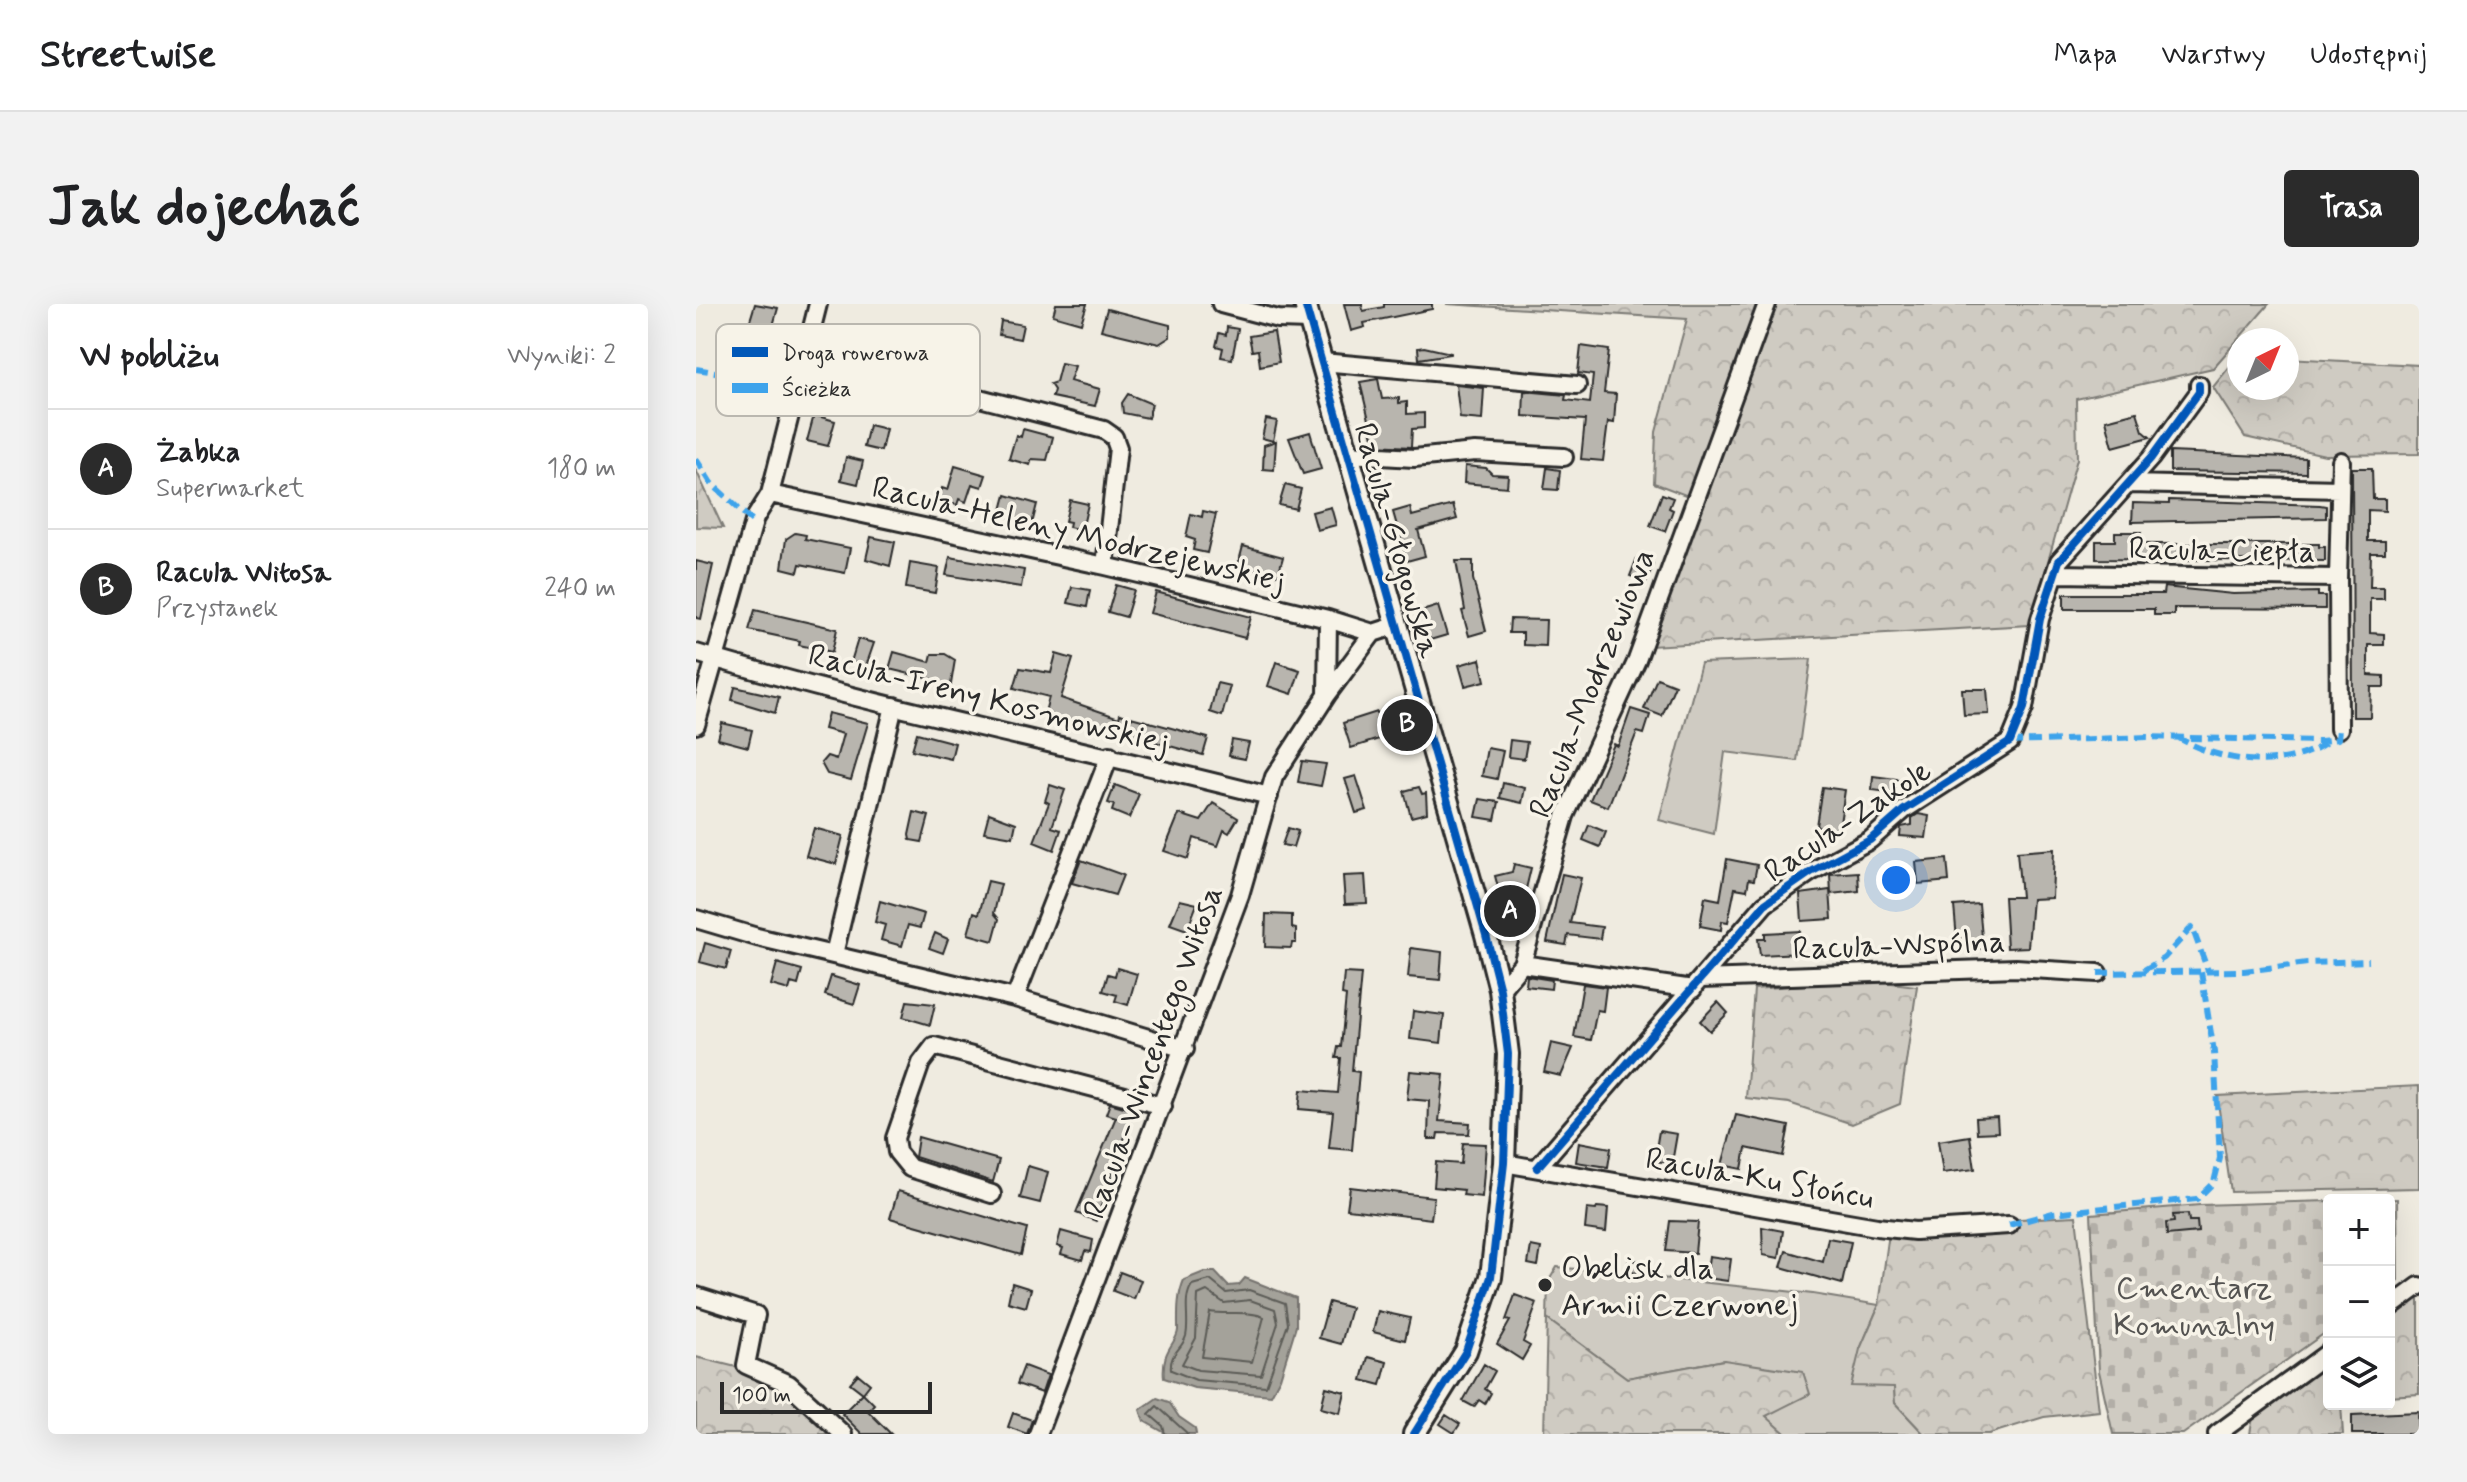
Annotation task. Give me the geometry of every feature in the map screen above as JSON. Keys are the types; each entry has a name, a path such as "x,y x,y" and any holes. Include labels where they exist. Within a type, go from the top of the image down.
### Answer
{"street":[{"path":"814,324 818,304"},
{"path":"1221,304 1278,319 1307,312"},
{"name":"Racula-Modrzewiowa","path":"1500,990 1522,964 1565,816 1637,660 1767,304"},
{"name":"Racula-Głogowska","path":"1307,312 1500,990 1507,1032 1504,1163 1497,1241 1485,1303 1454,1373 1414,1434"},
{"path":"1322,362 1577,385"},
{"path":"2059,570 2137,484 2199,392 2199,385"},
{"path":"980,398 1104,430 1114,437 1118,448 1105,566"},
{"path":"696,725 755,518 770,494 791,416"},
{"path":"1348,454 1414,458 1475,452 1564,457"},
{"name":"Racula-Ciepła","path":"2059,570 2338,578 2341,461"},
{"name":"Racula-Ciepła","path":"2137,484 2340,489"},
{"name":"Racula-Heleny Modrzejewskiej","path":"770,494 1105,566 1328,619 1373,633"},
{"name":"Racula-Zakole","path":"1537,1168 1765,904 1811,872 1870,840 1904,810 2010,742 2024,708 2040,619 2059,570"},
{"path":"2338,578 2339,729"},
{"path":"1327,695 1328,619"},
{"path":"1373,633 1398,625"},
{"name":"Racula-Wincentego Witosa","path":"1038,1434 1185,1049 1240,895 1274,777 1327,695 1373,633"},
{"name":"Racula-Ireny Kosmowskiej","path":"696,653 894,706 1110,755 1269,796"},
{"path":"834,954 894,706"},
{"path":"1015,998 1110,755"},
{"path":"696,919 1015,998 1185,1049"},
{"path":"1522,964 1697,984"},
{"name":"Racula-Wspólna","path":"1697,984 2016,968 2098,973"},
{"path":"992,1194 910,1168 897,1152 895,1138 921,1063 934,1046 1163,1106"},
{"name":"Racula-Ku Słońcu","path":"1504,1163 1877,1227 1915,1231 2009,1225"},
{"path":"2395,1304 2419,1286"},
{"path":"696,1296 756,1315 746,1365 789,1384 843,1434"},
{"path":"2217,1434 2323,1356"}],"green space":[{"path":"1446,304 1761,304 1696,499 1654,483 1656,432 1687,319"},
{"path":"1771,304 2269,304 2248,328 2227,328 2227,352 2213,368 2076,399 2077,459 2030,625 1650,646"},
{"path":"2299,359 2419,365 2419,454 2325,455 2245,437 2213,387 2227,370 2227,400 2299,400"},
{"path":"696,470 723,528 696,527"},
{"path":"1811,659 1797,761 1725,752 1714,834 1659,820 1701,663"},
{"path":"1866,980 1917,986 1900,1104 1852,1124 1789,1103 1746,1098 1754,989"},
{"path":"2419,1086 2419,1188 2231,1192 2217,1096"},
{"path":"2395,1199 2398,1280 2395,1282 2395,1266"},
{"name":"Cmentarz Komunalny","path":"2323,1201 2323,1334 2183,1434 2113,1434 2099,1371 2091,1214 2200,1205"},
{"path":"2076,1216 2099,1411 2044,1417 1989,1434 1924,1434 1895,1403 1894,1387 1851,1386 1860,1349 1879,1305 1890,1226"},
{"path":"1557,1267 1813,1294 1879,1305 1860,1349 1894,1387 1895,1403 1924,1434 1786,1434 1765,1416 1724,1360 1627,1378 1547,1319 1548,1282"},
{"path":"2419,1294 2419,1394 2395,1396 2395,1312"},
{"path":"1547,1319 1627,1378 1724,1360 1803,1372 1810,1394 1766,1416 1786,1434 1544,1434"},
{"path":"696,1357 764,1374 844,1434 696,1434"},
{"path":"2323,1365 2323,1410 2341,1410 2343,1434 2250,1434 2253,1417"}],"water":[{"path":"1204,1272 1215,1272 1228,1286 1239,1285 1245,1278 1296,1298 1296,1326 1280,1378 1271,1395 1194,1388 1164,1378 1167,1353 1177,1335 1179,1298 1184,1280"},
{"path":"1157,1398 1169,1402 1179,1417 1195,1428 1196,1434 1167,1434 1144,1421 1140,1410"}],"building":[{"path":"755,304 778,308 774,324 749,324"},
{"path":"1056,304 1087,304 1081,323 1053,315"},
{"path":"1344,304 1362,304 1363,311 1384,307 1384,304 1432,304 1432,309 1364,323 1365,327 1351,331"},
{"path":"1107,309 1170,325 1170,337 1159,344 1101,330"},
{"path":"1001,321 1023,325 1020,339 999,335"},
{"path":"1227,327 1238,329 1232,359 1221,357 1223,348 1216,346 1219,333 1226,335"},
{"path":"1274,332 1279,362 1260,366 1258,350 1252,351 1249,336"},
{"path":"1581,346 1609,350 1604,393 1616,394 1614,423 1608,422 1603,461 1581,459 1585,420 1523,416 1524,391 1566,395 1565,400 1590,403 1593,375 1578,373"},
{"path":"1418,348 1451,354 1419,359"},
{"path":"1061,363 1075,366 1070,381 1100,389 1095,406 1052,397 1054,390 1050,384 1056,382"},
{"path":"1378,379 1382,399 1399,398 1399,403 1407,402 1407,414 1424,413 1424,428 1412,429 1411,447 1375,445 1360,382"},
{"path":"1456,385 1484,388 1482,420 1460,418"},
{"path":"1128,394 1152,404 1148,418 1123,413 1122,403"},
{"path":"2137,412 2143,431 2150,437 2113,447 2106,420"},
{"path":"814,416 835,421 828,446 807,441"},
{"path":"1266,419 1277,421 1273,441 1262,438"},
{"path":"869,425 886,429 881,451 864,447"},
{"path":"1023,429 1053,437 1047,460 1032,459 1030,465 1009,459 1016,435 1021,437"},
{"path":"1310,432 1321,469 1303,474 1289,438"},
{"path":"1276,441 1274,470 1263,469 1264,445"},
{"path":"2170,452 2306,458 2306,473 2170,471"},
{"path":"846,457 863,461 858,484 841,480"},
{"path":"955,466 986,475 982,487 972,484 966,502 959,499 957,505 939,500 942,488 948,490"},
{"path":"1465,466 1508,475 1507,487 1464,483"},
{"path":"1547,468 1560,470 1558,490 1544,489"},
{"path":"2352,468 2372,468 2373,499 2385,499 2385,511 2368,510 2368,541 2385,541 2385,553 2371,553 2370,587 2384,587 2384,599 2370,599 2370,633 2384,634 2384,645 2368,645 2368,675 2384,676 2384,687 2371,687 2370,717 2353,717"},
{"path":"1285,485 1301,489 1296,509 1279,505"},
{"path":"1662,494 1673,498 1669,508 1673,510 1665,531 1650,526"},
{"path":"1006,495 1037,504 1032,524 1001,514"},
{"path":"1070,500 1088,504 1082,530 1069,527 1070,522 1065,521"},
{"path":"2169,500 2320,505 2326,506 2326,518 2132,522 2133,503 2169,504"},
{"path":"1453,505 1457,519 1418,530 1425,556 1407,561 1393,512 1410,507 1412,516"},
{"path":"1331,507 1336,525 1317,530 1312,512"},
{"path":"1203,511 1216,514 1207,553 1193,550 1195,540 1186,537 1191,514 1202,517"},
{"path":"2115,532 2141,532 2140,544 2319,544 2319,547 2325,547 2325,561 2096,559 2096,541 2115,541"},
{"path":"795,533 806,535 805,539 850,548 845,573 800,564 798,572 782,568 786,539"},
{"path":"871,537 895,542 890,566 866,559"},
{"path":"1243,546 1283,557 1278,575 1238,565"},
{"path":"950,557 1024,570 1021,587 946,575"},
{"path":"1637,558 1653,565 1646,582 1630,576"},
{"path":"696,561 713,565 701,619 696,618"},
{"path":"1456,561 1473,561 1473,579 1486,631 1469,636 1462,611 1465,610"},
{"path":"910,563 939,568 935,593 906,588"},
{"path":"1116,585 1134,590 1126,617 1108,612"},
{"path":"1072,587 1090,590 1087,607 1068,603"},
{"path":"2164,587 2233,594 2318,592 2318,596 2325,596 2325,609 2174,608 2174,615 2154,615 2154,609 2064,609 2064,594 2163,594"},
{"path":"1156,592 1251,617 1245,638 1150,613"},
{"path":"1438,606 1447,635 1430,640 1422,611"},
{"path":"755,610 837,629 832,652 799,645 800,641 749,630"},
{"path":"1510,619 1546,620 1545,646 1523,645 1523,633 1509,633"},
{"path":"858,639 874,643 866,666 851,662"},
{"path":"894,652 930,662 932,654 945,654 955,660 949,696 937,693 939,685 934,683 935,680 889,669"},
{"path":"1056,654 1073,659 1061,698 1119,718 1120,714 1208,738 1203,755 1066,718 1065,721 1044,716 1049,697 1014,688 1020,668 1051,673"},
{"path":"1480,659 1485,681 1465,686 1459,665"},
{"path":"1276,662 1300,670 1292,694 1268,686"},
{"path":"1657,678 1675,685 1662,716 1644,709"},
{"path":"1217,683 1230,686 1222,716 1210,712"},
{"path":"735,687 779,697 775,713 732,700"},
{"path":"1962,689 1987,689 1989,714 1964,715"},
{"path":"1631,709 1650,715 1644,734 1637,732 1608,807 1590,800 1614,744 1618,746"},
{"path":"1377,712 1385,737 1351,748 1343,723"},
{"path":"828,713 868,723 851,780 827,774 821,763 827,756 836,759 843,734 824,729"},
{"path":"722,723 752,730 748,747 718,739"},
{"path":"917,733 955,743 951,759 912,750"},
{"path":"1232,740 1249,743 1245,759 1229,756"},
{"path":"1510,740 1527,742 1524,759 1508,757"},
{"path":"1487,748 1503,751 1497,779 1482,776"},
{"path":"1302,761 1326,764 1321,786 1298,782"},
{"path":"1356,776 1367,810 1356,813 1345,779"},
{"path":"1873,776 1897,779 1895,793 1872,790"},
{"path":"1503,783 1525,788 1522,803 1500,798"},
{"path":"1050,785 1065,790 1052,827 1061,830 1054,850 1034,842 1049,803 1045,801"},
{"path":"1115,785 1139,794 1129,818 1112,811 1114,805 1108,803"},
{"path":"1419,787 1422,794 1426,793 1427,813 1411,817 1404,791"},
{"path":"1822,787 1845,790 1839,830 1816,826"},
{"path":"1480,799 1499,802 1495,820 1476,817"},
{"path":"1213,803 1238,818 1229,833 1224,830 1218,846 1194,838 1188,859 1164,851 1179,814 1201,821"},
{"path":"914,812 929,816 922,842 910,840"},
{"path":"989,813 1016,823 1013,837 984,832"},
{"path":"1918,814 1929,816 1926,838 1900,836 1901,827 1912,825 1912,818"},
{"path":"1589,825 1606,832 1600,847 1583,840"},
{"path":"814,828 843,836 836,864 806,856"},
{"path":"1288,828 1298,831 1293,847 1282,845"},
{"path":"2054,849 2052,898 2032,899 2028,947 2007,948 2004,897 2021,897 2017,852"},
{"path":"1727,859 1757,865 1754,880 1749,879 1747,890 1735,888 1728,922 1722,921 1721,930 1700,926 1705,897 1720,900"},
{"path":"1947,859 1949,881 1918,884 1916,862"},
{"path":"1081,860 1123,875 1115,895 1072,883"},
{"path":"1514,864 1531,868 1520,914 1506,917 1495,876 1512,872"},
{"path":"1858,872 1859,891 1831,894 1830,874"},
{"path":"1562,874 1581,878 1570,923 1602,927 1600,939 1568,935 1566,945 1547,942"},
{"path":"1365,875 1367,903 1345,904 1343,876"},
{"path":"988,881 1001,884 994,913 999,919 993,941 968,934 974,912 979,914"},
{"path":"1830,890 1832,919 1802,921 1800,894"},
{"path":"1180,900 1197,904 1187,930 1170,924"},
{"path":"880,901 924,914 920,928 908,925 902,946 881,940 885,925 875,922"},
{"path":"1979,904 1983,948 1958,951 1954,906"},
{"path":"1266,914 1292,915 1296,943 1292,943 1291,948 1265,947"},
{"path":"1800,931 1802,953 1760,955 1758,939 1765,939 1765,933"},
{"path":"935,933 948,939 943,953 929,948"},
{"path":"705,943 731,951 726,969 700,962"},
{"path":"1411,948 1442,952 1440,980 1408,977"},
{"path":"777,963 802,970 798,985 791,983 789,990 771,985"},
{"path":"1117,968 1137,974 1128,1005 1115,1001 1117,995 1103,991 1108,974 1115,976"},
{"path":"1344,973 1361,974 1352,1071 1359,1072 1352,1150 1329,1148 1333,1112 1299,1109 1301,1090 1338,1093 1341,1058 1336,1058 1338,1047 1341,1047 1346,996 1342,995"},
{"path":"831,976 860,985 854,1004 825,995"},
{"path":"1527,976 1552,980 1551,989 1526,986"},
{"path":"1583,984 1606,987 1603,1011 1597,1010 1591,1040 1574,1037"},
{"path":"907,1001 935,1004 930,1025 903,1017"},
{"path":"1718,1002 1728,1013 1710,1031 1700,1021"},
{"path":"1413,1011 1444,1015 1441,1043 1410,1039"},
{"path":"1551,1043 1573,1048 1561,1076 1544,1072"},
{"path":"1410,1071 1444,1074 1439,1121 1470,1123 1469,1134 1438,1133 1437,1139 1428,1139 1429,1101 1407,1099"},
{"path":"1110,1103 1134,1110 1096,1221 1076,1213 1116,1117 1106,1114"},
{"path":"1736,1115 1789,1126 1783,1156 1746,1148 1742,1169 1722,1165"},
{"path":"1997,1117 1998,1132 1977,1133 1976,1118"},
{"path":"1659,1131 1677,1134 1672,1163 1654,1161"},
{"path":"1970,1136 1975,1169 1943,1173 1938,1141"},
{"path":"918,1137 999,1160 993,1182 915,1157"},
{"path":"1579,1142 1611,1148 1608,1167 1576,1162"},
{"path":"1463,1143 1486,1144 1482,1197 1463,1195 1464,1190 1434,1187 1436,1162 1461,1164"},
{"path":"1028,1166 1048,1172 1040,1203 1020,1198"},
{"path":"1350,1187 1434,1197 1431,1219 1347,1209"},
{"path":"898,1191 1027,1229 1021,1255 890,1218"},
{"path":"1597,1207 1608,1208 1606,1232 1585,1229 1587,1209 1596,1210"},
{"path":"2188,1214 2189,1221 2197,1221 2198,1232 2167,1235 2166,1223 2174,1222 2173,1215"},
{"path":"1670,1221 1698,1222 1695,1253 1666,1251"},
{"path":"1762,1227 1783,1231 1779,1258 1763,1255"},
{"path":"1061,1231 1093,1240 1091,1252 1085,1251 1082,1260 1061,1254 1063,1248 1057,1246"},
{"path":"1828,1238 1851,1242 1842,1284 1781,1267 1786,1251 1823,1262"},
{"path":"1531,1246 1541,1248 1538,1266 1528,1264"},
{"path":"1709,1256 1731,1259 1728,1281 1706,1278"},
{"path":"1629,1260 1640,1261 1639,1273 1627,1272"},
{"path":"1120,1272 1141,1280 1134,1299 1113,1291"},
{"path":"1012,1283 1031,1289 1026,1307 1008,1302"},
{"path":"1515,1295 1537,1303 1523,1342 1530,1346 1522,1360 1497,1344 1510,1321 1506,1320"},
{"path":"1329,1302 1351,1308 1341,1344 1319,1338"},
{"path":"1378,1311 1410,1318 1405,1340 1373,1332"},
{"path":"1368,1357 1387,1362 1381,1385 1362,1380"},
{"path":"1484,1364 1495,1371 1485,1389 1491,1393 1485,1404 1479,1400 1474,1407 1463,1401"},
{"path":"1024,1366 1048,1375 1042,1393 1017,1384"},
{"path":"858,1374 870,1384 863,1393 850,1383"},
{"path":"1326,1387 1345,1392 1340,1413 1321,1408"},
{"path":"863,1393 874,1404 868,1411 891,1434 862,1434 842,1414"},
{"path":"2418,1412 2419,1434 2352,1434 2352,1415"},
{"path":"1013,1413 1032,1420 1027,1434 1008,1427"},
{"path":"1446,1415 1460,1424 1454,1433 1440,1424"}],"marked path":[{"path":"696,369 716,372"},
{"path":"696,459 711,483 753,522"},
{"path":"2010,742 2147,737 2321,741 2338,739 2339,729"},
{"path":"2177,737 2213,753 2253,760 2293,757 2328,741"},
{"path":"2144,970 2164,958 2192,927 2208,971"},
{"path":"2098,973 2244,971 2307,963 2369,961"},
{"path":"2009,1225 2053,1213 2197,1199 2214,1182 2220,1158 2214,1052 2201,972"}],"cycle path":[{"path":"1305,304 1486,935 1500,990 1508,1054 1504,1163 1491,1277 1466,1351 1414,1434"},
{"path":"1537,1168 1765,904 1811,872 1870,840 1904,810 2010,742 2024,708 2040,619 2059,561 2151,458 2199,392 2199,385"}],"place":[{"name":"Racula Witosa","path":"1407,725"},
{"name":"Żabka","path":"1510,911"},
{"name":"Obelisk dla Armii Czerwonej","path":"1545,1285"}]}
